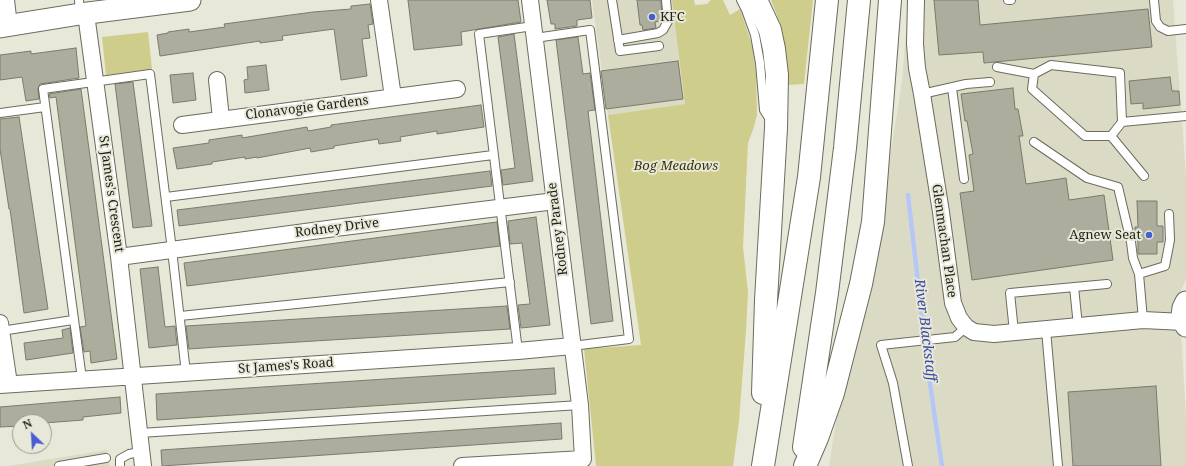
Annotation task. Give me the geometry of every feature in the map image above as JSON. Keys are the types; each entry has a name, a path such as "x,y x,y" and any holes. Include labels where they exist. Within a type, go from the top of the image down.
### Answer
{"highway":[{"path":"756,0 770,30 777,75 776,128 766,300 762,466"},
{"path":"762,466 809,178 827,0"},
{"path":"801,466 827,293 845,148 859,0"},
{"path":"805,466 833,393 861,284 873,222 890,0"}],"street":[{"path":"6,0 5,27 82,9 180,1"},
{"path":"379,0 393,97"},
{"name":"Rodney Parade","path":"530,0 580,405 583,462"},
{"name":"Glenmachan Place","path":"916,0 916,68 922,94 941,212 953,303 966,327"},
{"name":"St James's Crescent","path":"82,9 95,81 120,257 142,459"},
{"path":"217,80 221,119"},
{"name":"Clonavogie Gardens","path":"182,125 457,89"},
{"name":"Rodney Drive","path":"120,257 555,201"},
{"path":"966,327 974,332 994,334 1144,320 1185,313"},
{"path":"1,327 5,385"},
{"name":"St James's Road","path":"5,385 132,375 186,373 518,351 572,346"},
{"path":"462,466 583,462"}],"lane":[{"path":"612,0 620,51 659,46"},
{"path":"618,40 658,33 663,30 668,21 666,0"},
{"path":"740,0 746,10 755,35 760,63 764,110 776,128"},
{"path":"1154,0 1156,21 1160,27 1168,31 1186,29"},
{"path":"518,351 479,34 590,30 629,339 572,346"},
{"path":"997,67 1034,74 1051,65 1120,73 1122,122 1111,136"},
{"path":"82,379 43,89 150,74 186,373"},
{"path":"1034,74 1032,90 1085,136 1111,136"},
{"path":"922,94 966,84 990,82"},
{"path":"952,88 964,179"},
{"path":"0,113 45,107"},
{"path":"1122,122 1186,116"},
{"path":"1111,136 1144,176"},
{"path":"1034,142 1088,178 1118,187 1131,242 1133,258 1139,274 1144,320"},
{"path":"166,197 493,155"},
{"path":"1139,274 1165,266 1170,240 1169,214"},
{"path":"180,316 510,282"},
{"path":"1014,332 1010,293 1107,284"},
{"path":"1074,287 1078,326"},
{"path":"1,327 73,320"},
{"path":"908,466 893,383 881,345 955,337 966,327"},
{"path":"1046,330 1058,466"},
{"path":"140,433 580,405"},
{"path":"120,466 120,459 129,454 142,459"},
{"path":"59,466 106,458"}],"shaded area":[{"path":"592,0 672,0 686,104 608,115"},
{"path":"909,0 1173,0 1186,176 1186,279 1179,295 1186,418 1186,466 829,466 839,402 876,248 902,81"},
{"path":"107,450 110,466 8,466"}],"green space":[{"name":"Bog Meadows","path":"672,0 694,0 695,5 707,4 711,0 723,0 730,15 740,9 753,48 756,74 757,115 748,143 743,247 748,292 739,421 733,466 596,466 584,349 641,345 608,115 685,104"},
{"path":"771,0 813,0 804,84 788,85 787,61 782,29"},
{"path":"148,32 152,69 106,75 102,37"}],"building":[{"path":"408,0 518,0 521,22 461,32 462,45 414,50"},
{"path":"547,0 590,0 592,18 577,20 577,26 555,29 555,24 551,24"},
{"name":"KFC","path":"637,0 661,0 662,21 655,22 656,28 643,30 642,25 640,25"},
{"path":"934,0 978,0 980,25 1148,9 1152,47 984,63 983,52 939,55"},
{"path":"370,4 373,24 368,25 370,38 362,39 367,76 341,80 334,29 282,36 283,40 260,43 260,41 160,56 157,35 168,32 189,29 189,32 225,27 224,24 313,12 351,9 351,6"},
{"path":"514,34 533,181 503,185 501,170 515,168 498,37"},
{"path":"578,37 583,74 590,73 595,110 588,111 613,321 591,324 556,40"},
{"path":"76,48 79,78 40,84 38,89 39,99 26,101 22,77 0,80 0,55 31,51 31,54"},
{"path":"678,61 683,99 606,109 601,71"},
{"path":"266,65 269,90 245,93 244,80 248,79 247,67"},
{"path":"193,73 196,100 173,103 170,75"},
{"path":"1170,77 1172,91 1179,91 1180,105 1143,109 1143,103 1131,104 1129,81"},
{"path":"133,82 152,226 133,228 115,84"},
{"path":"1013,88 1015,109 1018,109 1023,136 1019,136 1026,184 1066,178 1069,200 1104,195 1113,260 972,280 960,193 974,191 969,155 973,154 967,121 965,121 961,94"},
{"path":"81,89 117,359 91,363 90,351 84,352 80,327 86,326 56,97 50,98 49,94"},
{"path":"481,105 484,127 437,134 437,131 400,137 401,141 379,144 378,139 334,146 334,148 311,152 310,148 257,158 245,159 245,157 177,169 173,148 209,143 209,140 242,135 242,138 307,127 308,131 331,127 331,125"},
{"path":"19,117 48,309 24,313 10,209 0,149 0,119"},
{"path":"490,171 492,186 179,226 177,210"},
{"name":"Agnew Seat","path":"1137,201 1157,201 1157,226 1163,226 1163,242 1157,242 1157,254 1138,254 1138,242 1135,235 1135,227 1138,227"},
{"path":"536,217 550,325 521,328 518,305 530,304 522,243 510,244 508,221"},
{"path":"497,222 500,246 187,286 184,263"},
{"path":"158,267 165,327 175,326 177,345 149,348 140,269"},
{"path":"507,306 510,329 189,349 186,326"},
{"path":"70,328 73,353 26,360 24,343 63,338 62,330"},
{"path":"554,368 556,394 157,420 156,394"},
{"path":"1156,386 1161,466 1073,466 1068,392"},
{"path":"120,397 121,413 83,417 83,420 52,422 52,414 12,414 12,426 0,427 0,407"},
{"path":"561,423 562,439 162,466 161,450"}],"waterway":[{"name":"River Blackstaff","path":"908,195 928,370 942,466"}],"place":[{"name":"KFC","path":"652,17"},
{"name":"Agnew Seat","path":"1149,235"}]}
